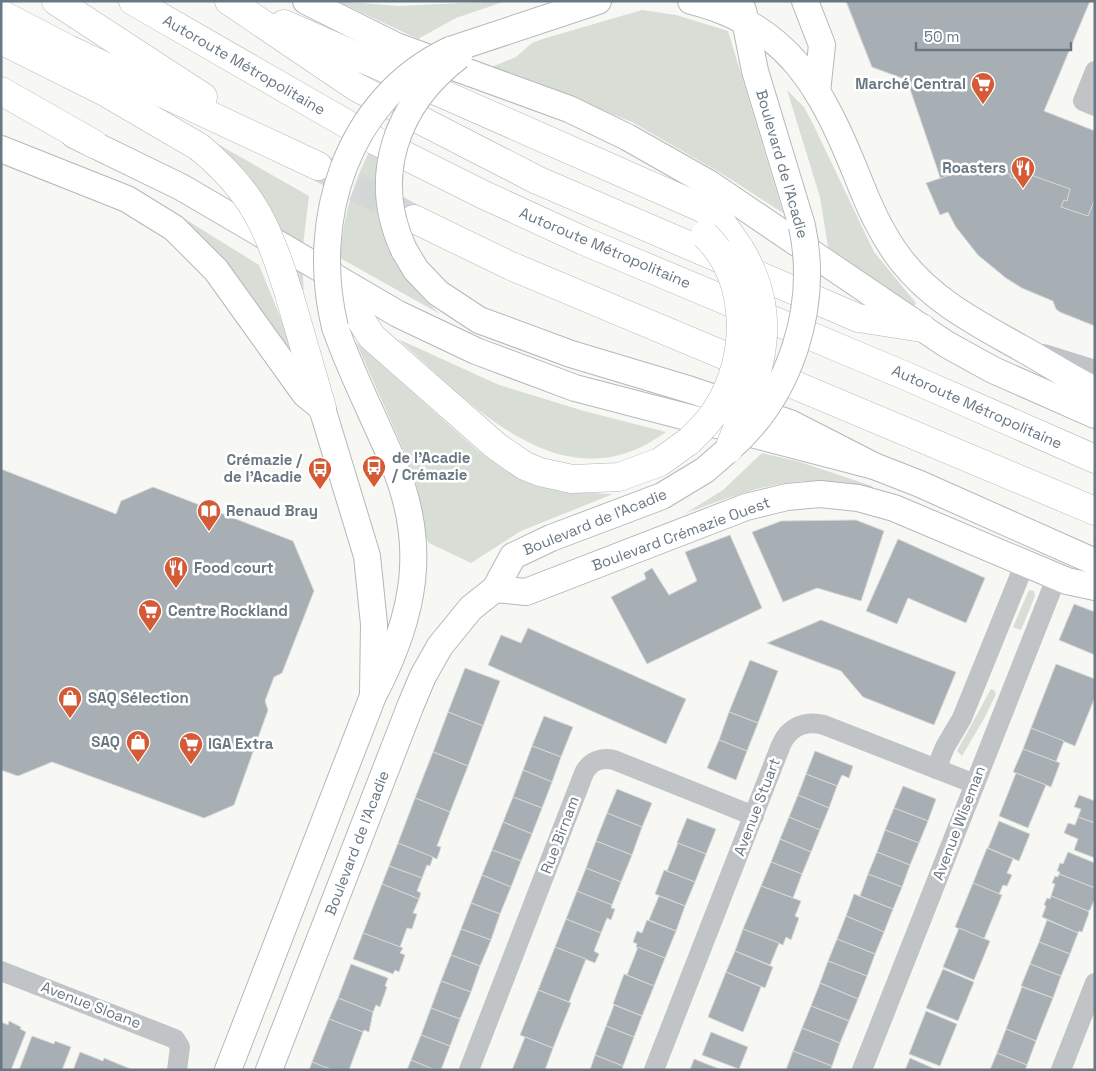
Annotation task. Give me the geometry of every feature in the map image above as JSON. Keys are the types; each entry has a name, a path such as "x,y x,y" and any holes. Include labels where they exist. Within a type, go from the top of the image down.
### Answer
{"highway":[{"path":"1,14 77,54 318,166 226,111 56,1"},
{"name":"Autoroute Métropolitaine","path":"132,1 386,146 484,195 584,241 906,376 1095,459"},
{"path":"167,1 252,70"},
{"path":"230,1 420,82 637,181 704,209 724,226 740,249 758,287 763,313 764,339 754,386 729,449"},
{"path":"230,1 356,88 537,180 858,318 922,328"},
{"path":"1,40 105,92 199,147 233,178 257,210 274,249 322,408"},
{"path":"2,102 94,144"},
{"path":"330,273 372,337 496,446 525,466 540,472 572,479 618,477 660,462 689,441 709,421 725,396 736,370 740,340 740,313 731,274 721,253 693,223 637,181"},
{"path":"414,219 528,273 1095,511"}],"main road":[{"path":"306,1 396,46 569,109 657,152 733,199 922,328 986,366 1095,415"},
{"path":"228,1070 373,696 392,660 407,615 413,570 412,529 398,475 335,327 327,284 326,245 330,212 342,169 362,130 388,93 419,68 463,49 598,1"},
{"path":"691,1 744,11 788,53 817,92 840,136 873,213 900,260 938,298 972,322 1019,346 1095,390"},
{"path":"805,1 822,45 817,92"},
{"name":"Boulevard de l'Acadie","path":"269,1070 423,676 452,629 471,608 495,589 513,556 551,538 662,496 705,470 749,431 777,391 793,354 802,322 806,288 806,254 802,226 755,71 744,11"},
{"path":"463,49 419,97 403,124 393,148 388,180 389,203 394,226 404,250 416,270 438,293 479,320 555,349 790,423 874,466 1095,562"},
{"path":"94,144 189,191 381,305 431,332 536,376 676,416 874,466"},
{"path":"1,149 127,199 174,228 216,270 305,394 322,408 367,556 374,624 373,696"},
{"name":"Boulevard Crémazie Ouest","path":"495,589 526,592 746,507 787,497 820,494 876,502 1056,576 1095,587"}],"street":[{"path":"1095,71 1083,101 1095,106"},
{"path":"1019,346 1095,370"},
{"path":"936,769 944,747 962,718 1025,563"},
{"name":"Avenue Wiseman","path":"862,1070 1056,576"},
{"name":"Avenue Stuart","path":"654,1070 784,738 793,728 805,723 824,725 975,784"},
{"name":"Rue Birnam","path":"469,1070 584,774 590,765 599,760 614,760 754,816"},
{"name":"Avenue Sloane","path":"1,971 169,1036 179,1042 181,1053 177,1070"},
{"path":"1061,1070 1095,983"}],"shaded area":[{"path":"337,1 398,6 506,1 456,18 418,39"},
{"path":"642,10 676,15 728,31 783,213 724,175 632,122 491,67 516,57 532,43"},
{"path":"787,90 804,107 874,252 916,303 914,306 828,247 820,197"},
{"path":"381,130 378,186 379,210 383,231 390,252 402,272 418,293 440,314 340,258 348,207 358,176"},
{"path":"214,142 309,196 302,253 304,300 273,213 249,176"},
{"path":"172,211 259,265 303,373 190,227"},
{"path":"398,339 499,385 584,411 666,432 628,452 591,459 555,453 521,438 488,417 456,392"},
{"path":"356,342 477,450 505,470 527,480 572,492 613,494 521,531 471,563 429,543 426,538 417,487 408,460"},
{"path":"762,453 800,462 872,486 873,488 823,481 788,483 736,495 686,513 723,490"},
{"path":"1029,590 1034,591 1035,596 1021,630 1013,627"},
{"path":"991,689 996,694 962,756 957,751"}],"building":[{"path":"846,1 975,1 947,73 955,95 966,101 973,114 972,129 966,138 948,147 937,145 927,136 907,80 872,67"},
{"name":"Marché Central","path":"846,1 1090,1 1044,111 1095,131 1095,326 1060,312 1056,309 1053,301 1022,288 1006,278 978,255 956,227 948,212 940,177 907,80 872,67"},
{"path":"972,171 1010,174 1010,177 1017,179 1020,171 1070,189 1067,201 1064,200 1061,207 1088,216 1095,199 1095,326 1060,312 1056,309 1053,301 1022,288 1006,278 978,255 956,227 948,212 940,215 926,183 956,173"},
{"name":"Centre Rockland","path":"1,469 116,514 121,501 153,487 293,541 314,591 282,673 274,677 265,701 268,710 234,805 204,818 52,762 18,776 1,770"},
{"path":"856,520 884,531 861,601 817,588 783,602 752,532 781,521"},
{"path":"730,535 762,608 647,664 611,597 646,579 644,573 652,568 669,595 697,581 685,552"},
{"path":"898,539 985,578 966,623 908,598 897,624 866,611"},
{"path":"1074,604 1095,612 1095,655 1059,640"},
{"path":"821,620 956,672 934,725 863,697 841,671 767,643"},
{"path":"528,628 686,699 666,744 488,665 501,635 521,643"},
{"path":"750,660 778,671 758,723 729,712"},
{"path":"1056,664 1095,679 1095,697 1075,746 1031,728"},
{"path":"465,668 500,681 483,726 448,712"},
{"path":"448,712 483,726 468,766 433,752"},
{"path":"729,712 758,723 747,751 719,740"},
{"path":"544,716 573,727 561,757 532,746"},
{"path":"1031,728 1064,741 1056,762 1023,749"},
{"path":"719,740 747,751 736,780 707,768"},
{"path":"532,746 561,757 552,782 523,770"},
{"path":"1023,749 1060,763 1051,787 1013,772"},
{"path":"815,751 853,766 849,778 842,775 837,786 806,774"},
{"path":"433,752 468,766 450,812 415,798"},
{"path":"523,770 552,782 542,808 513,797"},
{"path":"1016,773 1046,785 1028,828 999,816"},
{"path":"806,774 837,786 829,808 798,795"},
{"path":"903,786 936,799 928,821 894,808"},
{"path":"617,789 652,803 642,827 607,813"},
{"path":"798,795 829,808 820,830 789,817"},
{"path":"1079,795 1095,801 1095,823 1078,817 1081,809 1074,807"},
{"path":"513,797 542,808 532,834 503,822"},
{"path":"415,798 450,812 437,846 441,847 437,859 398,843"},
{"path":"894,808 928,821 919,843 885,830"},
{"path":"607,813 642,827 632,855 596,841"},
{"path":"789,817 820,830 811,852 780,839"},
{"path":"1078,817 1095,823 1095,858 1074,850 1078,839 1064,833 1068,823 1075,825"},
{"path":"687,818 716,829 706,854 677,843"},
{"path":"999,821 1030,834 1019,861 988,848"},
{"path":"503,822 532,834 521,861 492,850"},
{"path":"885,830 919,843 910,865 877,852"},
{"path":"780,839 811,852 802,874 771,862"},
{"path":"596,841 632,855 621,882 586,868"},
{"path":"398,843 433,857 430,866 427,865 422,878 389,866"},
{"path":"678,843 706,854 695,882 667,871"},
{"path":"987,848 1013,859 1007,873 1012,875 1007,886 1003,885 999,894 973,883"},
{"path":"492,850 521,861 511,887 482,875"},
{"path":"877,852 910,865 902,887 868,874"},
{"path":"1068,852 1095,863 1095,888 1059,874 1060,872 1057,871 1060,863 1063,864"},
{"path":"771,862 802,874 793,898 761,886"},
{"path":"389,866 422,878 417,891 421,893 419,899 382,884"},
{"path":"586,868 621,882 612,905 577,891"},
{"path":"664,870 695,882 685,906 655,894"},
{"path":"868,874 902,887 893,909 860,896"},
{"path":"1059,874 1095,888 1095,898 1090,910 1088,911 1051,896 1055,884 1052,883 1055,876 1058,877"},
{"path":"482,875 511,887 500,914 471,903"},
{"path":"973,883 1002,895 984,939 955,927"},
{"path":"382,884 419,899 413,913 417,914 412,929 407,928 400,947 363,933"},
{"path":"761,886 801,901 795,916 799,918 791,940 786,937 783,945 743,929"},
{"path":"577,891 612,905 611,908 615,909 611,920 607,918 601,933 566,919"},
{"path":"854,894 893,909 884,932 846,916"},
{"path":"659,896 685,906 676,931 649,920"},
{"path":"1051,896 1088,911 1089,913 1082,932 1079,931 1078,933 1042,917 1047,898 1050,899"},
{"path":"471,903 500,914 491,940 461,929"},
{"path":"846,916 884,932 875,954 837,939"},
{"path":"566,919 601,933 594,951 599,954 595,963 555,947"},
{"path":"647,920 676,931 665,958 636,947 637,944 633,942 637,931 642,933"},
{"path":"1047,920 1078,933 1070,954 1039,942"},
{"path":"959,928 990,941 974,980 943,967"},
{"path":"461,929 491,940 480,966 451,955"},
{"path":"743,929 779,943 770,965 735,951"},
{"path":"363,933 403,948 400,953 405,955 399,972 395,970 393,974 353,959"},
{"path":"837,939 875,954 867,976 828,961"},
{"path":"1039,942 1070,954 1061,976 1030,964"},
{"path":"555,947 586,959 569,1002 538,990"},
{"path":"638,947 665,958 654,986 627,975"},
{"path":"735,951 773,967 765,988 726,972"},
{"path":"451,955 480,966 471,992 441,981"},
{"path":"828,961 867,976 858,999 820,983"},
{"path":"351,964 388,978 380,1007 376,1005 373,1012 338,998"},
{"path":"1030,964 1061,976 1053,998 1021,986"},
{"path":"943,969 974,982 958,1021 926,1008"},
{"path":"726,972 761,987 743,1032 708,1017"},
{"path":"624,974 654,986 642,1016 613,1004"},
{"path":"441,981 471,992 460,1019 431,1008"},
{"path":"820,983 858,999 849,1021 811,1006"},
{"path":"1022,987 1053,998 1036,1041 1006,1029"},
{"path":"538,990 571,1003 553,1048 520,1035"},
{"path":"338,998 373,1012 369,1032 364,1030 363,1032 329,1019"},
{"path":"614,1005 642,1016 634,1037 606,1026"},
{"path":"811,1006 849,1021 840,1043 802,1028"},
{"path":"431,1008 460,1019 450,1046 421,1035"},
{"path":"926,1011 957,1024 940,1066 909,1054"},
{"path":"329,1019 363,1032 349,1070 332,1070 312,1062"},
{"path":"9,1021 26,1032 11,1070 1,1070 1,1022 8,1025"},
{"path":"606,1026 634,1037 623,1066 595,1055"},
{"path":"802,1028 840,1043 832,1066 793,1051"},
{"path":"1006,1029 1036,1041 1027,1065 997,1053"},
{"path":"711,1032 748,1047 739,1069 702,1055"},
{"path":"421,1035 450,1046 441,1070 435,1070 411,1060"},
{"path":"32,1036 54,1044 55,1041 71,1047 62,1070 19,1070"},
{"path":"525,1037 553,1048 545,1070 512,1070"},
{"path":"793,1051 832,1066 830,1070 786,1070"},
{"path":"80,1052 103,1061 104,1058 133,1070 73,1070"},
{"path":"997,1053 1027,1065 1025,1070 990,1070"},
{"path":"595,1055 623,1066 622,1070 590,1070"},
{"path":"910,1058 937,1070 905,1070"},
{"path":"694,1059 722,1070 690,1070"},
{"path":"411,1060 435,1070 407,1070"},
{"path":"312,1062 332,1070 309,1070"}],"tunnel":[{"path":"319,167 411,217"}],"place":[{"name":"Marché Central","path":"983,105"},
{"name":"Roasters","path":"1023,189"},
{"name":"de l'Acadie / Crémazie","path":"374,488"},
{"name":"Crémazie / de l'Acadie","path":"320,490"},
{"name":"Renaud Bray","path":"209,532"},
{"name":"Food court","path":"176,589"},
{"name":"Centre Rockland","path":"150,632"},
{"name":"SAQ Sélection","path":"70,719"},
{"name":"SAQ","path":"138,763"},
{"name":"IGA Extra","path":"191,765"}]}
